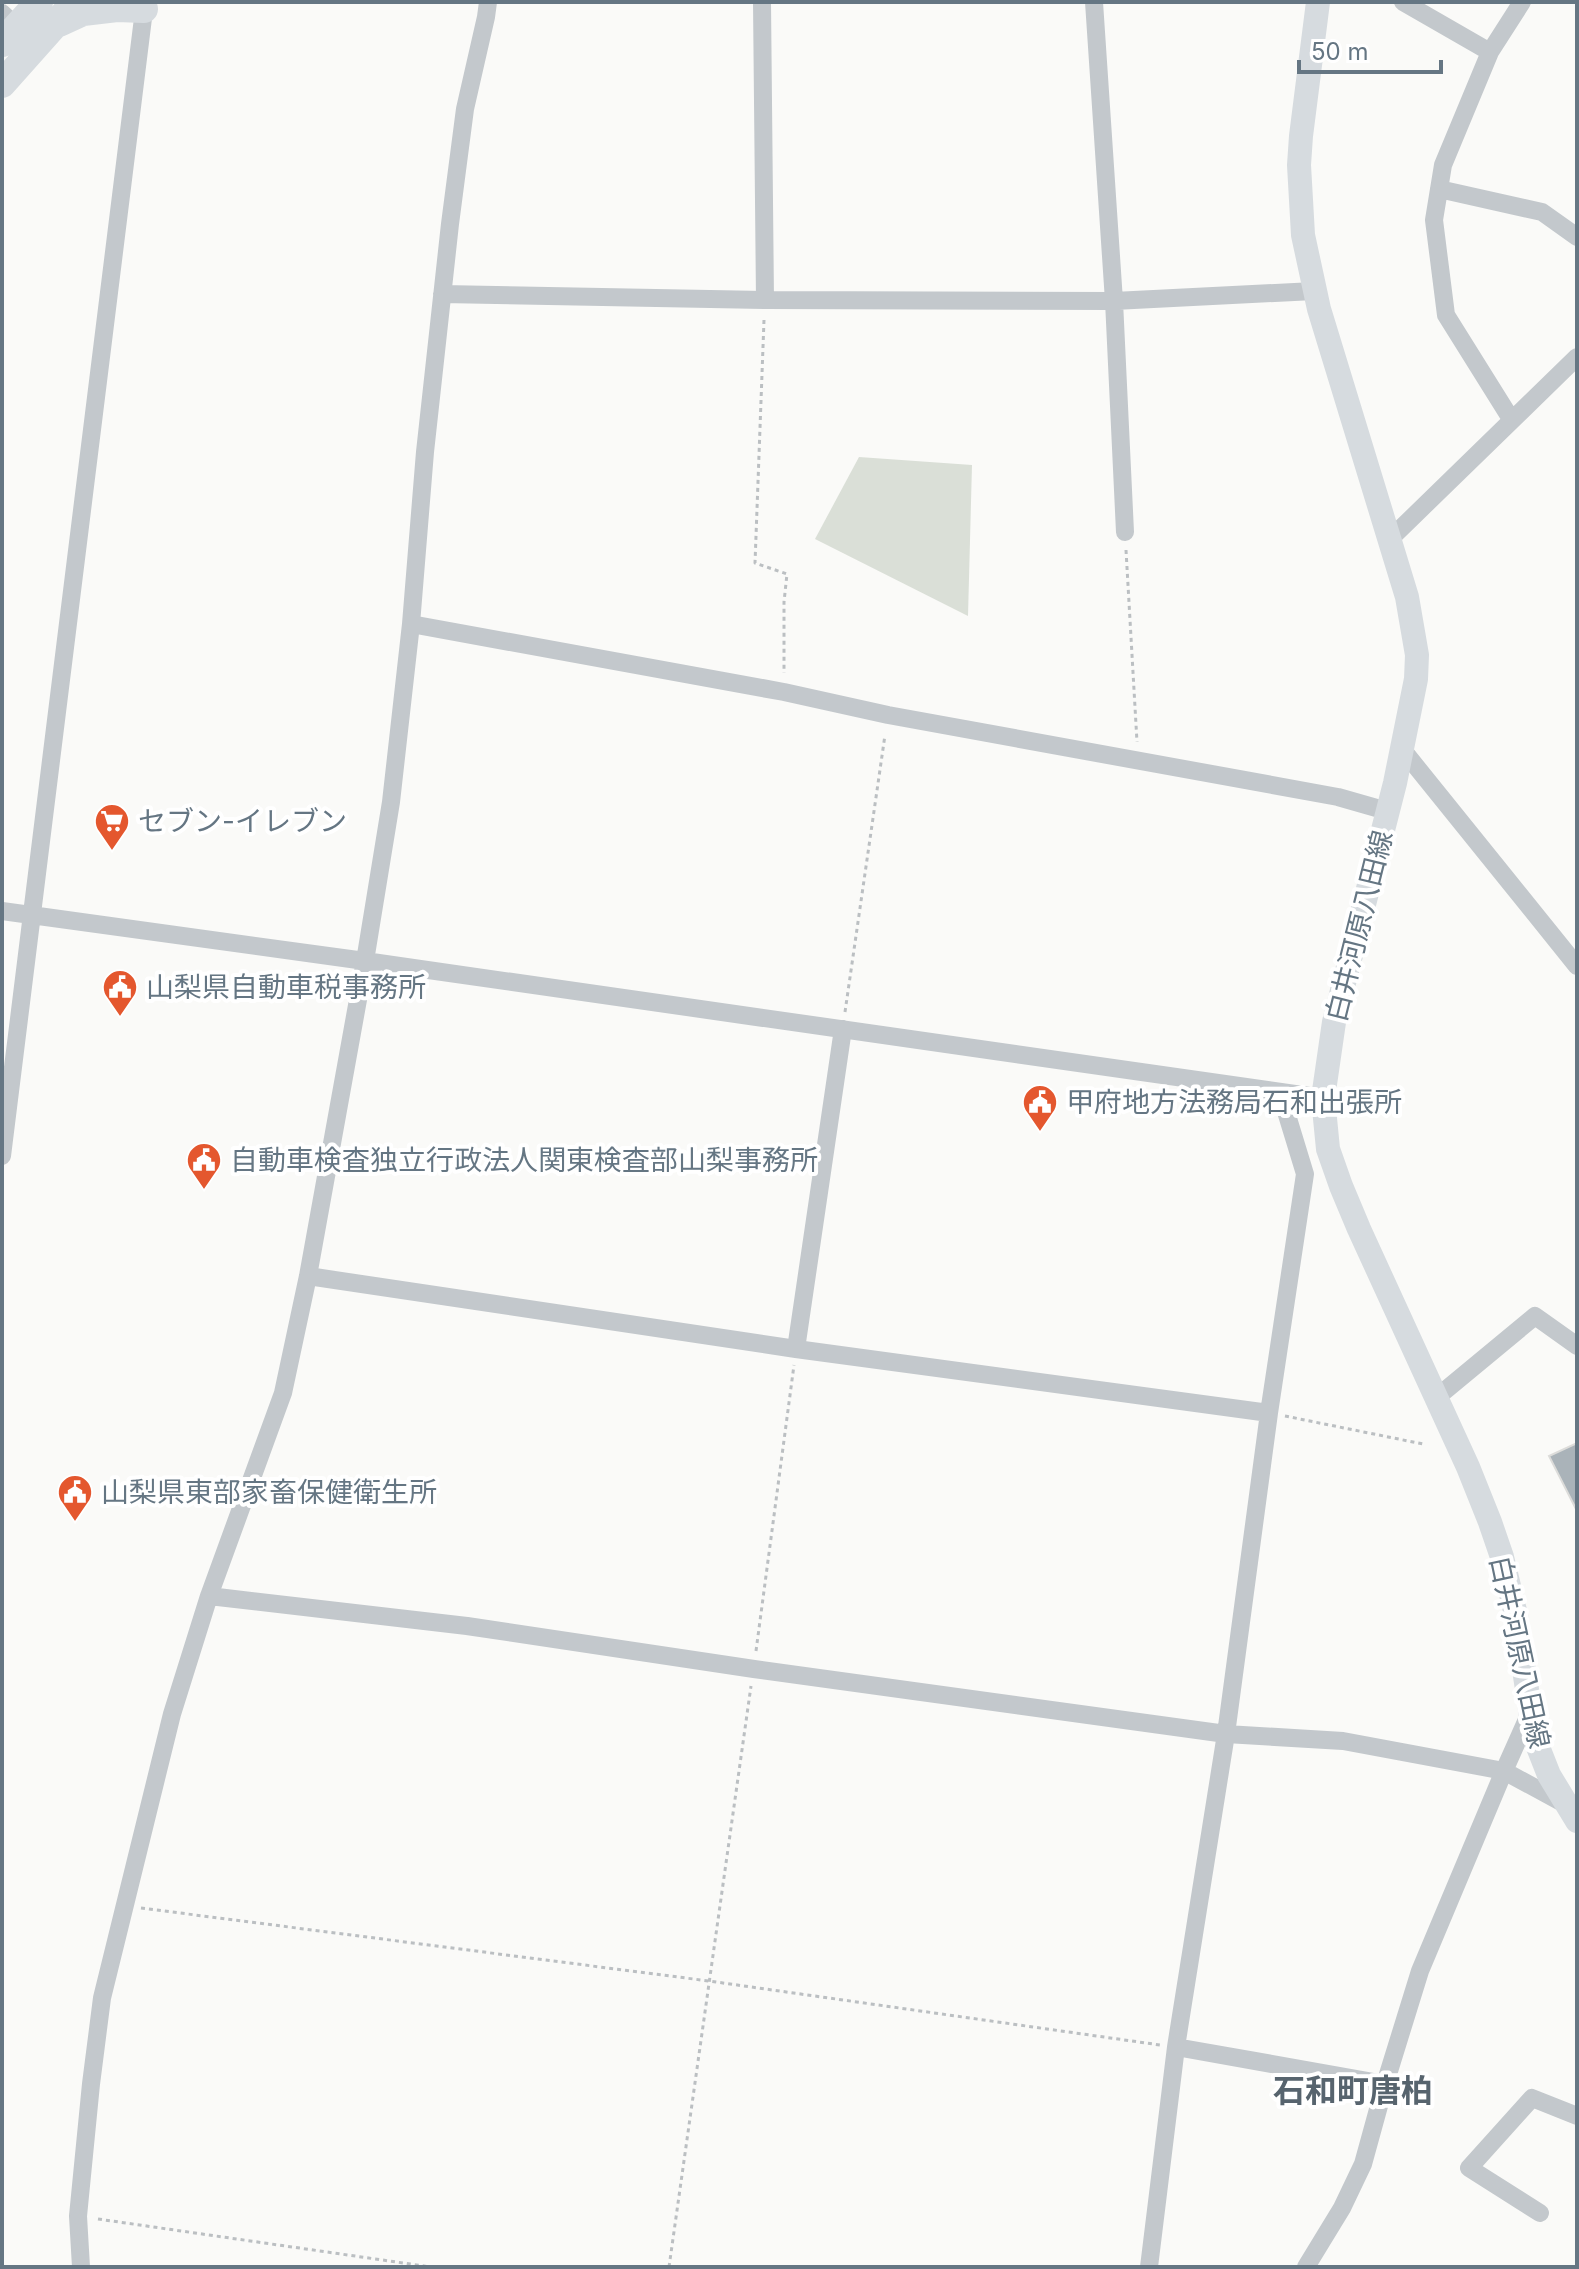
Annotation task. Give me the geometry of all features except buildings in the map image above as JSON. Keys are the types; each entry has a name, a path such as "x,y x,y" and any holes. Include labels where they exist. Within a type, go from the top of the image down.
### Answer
{"highway":[{"path":"7,28 75,2"},
{"path":"47,14 144,6"},
{"path":"2,84 47,14"}],"main road":[{"name":"白井河原八田線","path":"1318,2 1299,165 1303,235 1314,291 1407,597 1417,655 1416,679 1402,749 1334,1022 1323,1098 1328,1149 1341,1186 1468,1467 1502,1557 1516,1615 1534,1737 1571,1813"}],"street":[{"path":"81,2267 78,2216 102,1998 172,1714 209,1596 283,1393 308,1276 365,961 391,802 411,624 425,452 465,109 488,2"},
{"path":"762,2 765,300"},
{"path":"1094,2 1114,301 1125,532"},
{"path":"1403,2 1490,52"},
{"path":"1511,419 1446,315 1434,220 1443,165 1490,52 1522,2"},
{"path":"2,1156 144,6"},
{"path":"1439,189 1542,212 1577,237"},
{"path":"442,294 765,300 1114,301 1314,291"},
{"path":"1390,539 1577,357"},
{"path":"411,624 1338,797 1387,811"},
{"path":"1402,749 1577,966"},
{"path":"2,911 1323,1098"},
{"path":"796,1349 843,1029"},
{"path":"1149,2267 1176,2047 1226,1734 1305,1174 1280,1092"},
{"path":"308,1276 796,1349 1269,1413"},
{"path":"1436,1398 1535,1316 1572,1335"},
{"path":"209,1596 467,1626 1226,1734 1343,1741 1504,1771 1571,1813"},
{"path":"1311,2265 1363,2164 1420,1971 1529,1715"},
{"path":"1176,2047 1385,2084"},
{"path":"1540,2213 1469,2168 1532,2098 1577,2116"}],"path":[{"path":"765,300 755,563 787,574 784,692"},
{"path":"1125,532 1139,761"},
{"path":"843,1029 888,715"},
{"path":"669,2267 796,1349"},
{"path":"1269,1413 1423,1444"},
{"path":"125,1906 709,1981 1176,2047"},
{"path":"78,2216 431,2267"}],"shaded area":[{"path":"859,457 972,465 968,616 815,539"}],"place":[{"name":"セブン-イレブン","path":"112,852"},
{"name":"山梨県自動車税事務所","path":"120,1018"},
{"name":"甲府地方法務局石和出張所","path":"1040,1133"},
{"name":"自動車検査独立行政法人関東検査部山梨事務所","path":"204,1191"},
{"name":"山梨県東部家畜保健衛生所","path":"75,1523"}],"district":[{"name":"石和町唐柏","path":"1353,2090"}]}
